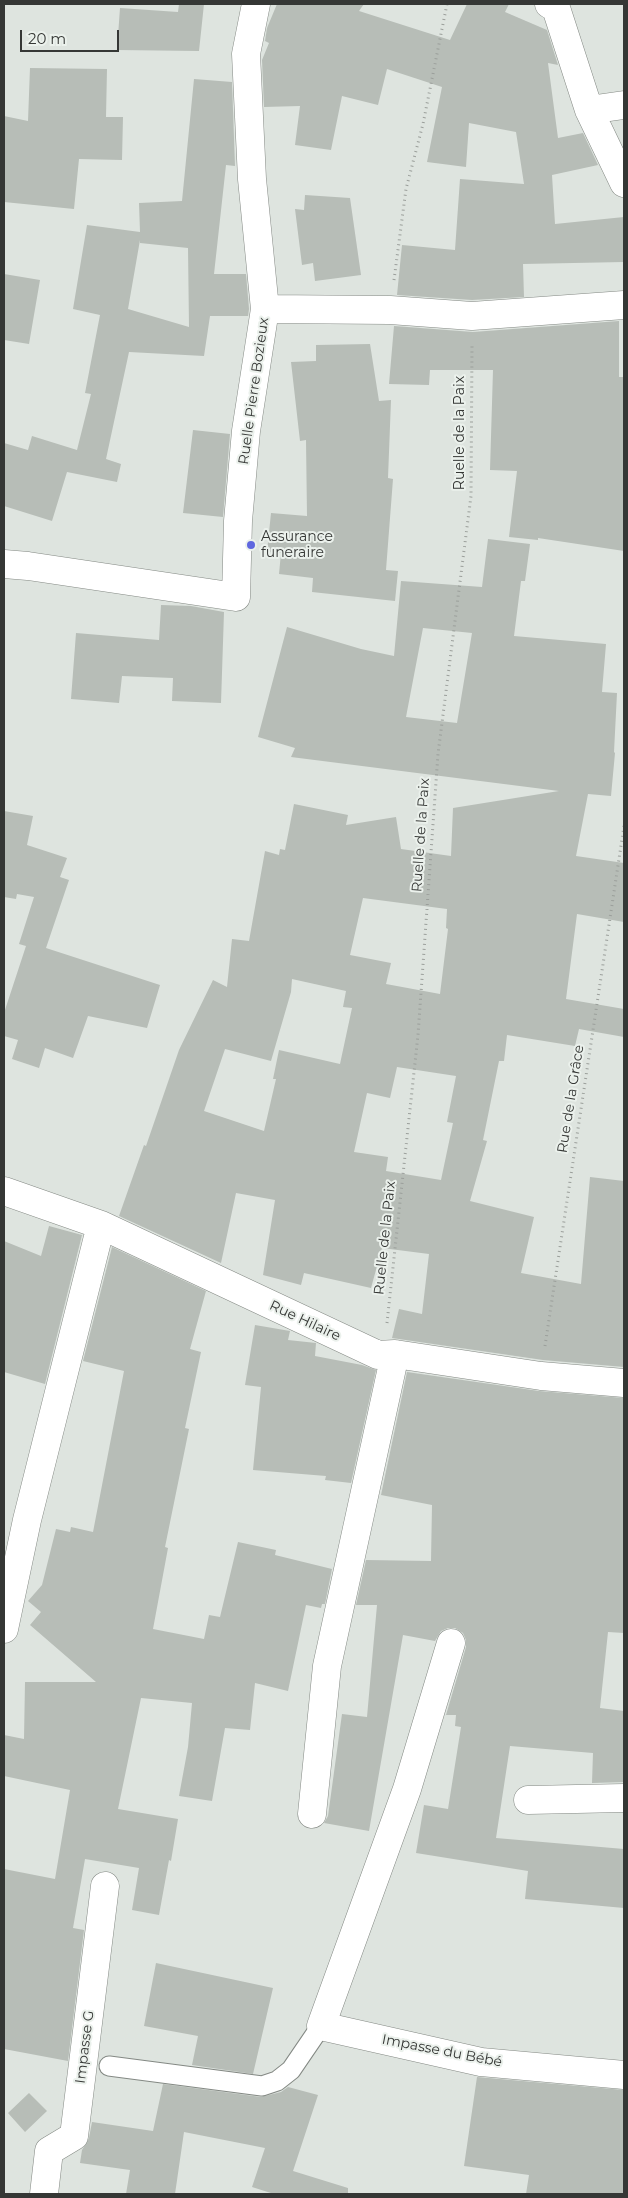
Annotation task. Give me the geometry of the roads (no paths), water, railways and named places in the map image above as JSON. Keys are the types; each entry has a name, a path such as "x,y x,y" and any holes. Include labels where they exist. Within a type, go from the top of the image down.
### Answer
{"street":[{"path":"256,4 246,54 252,179 265,309"},
{"path":"549,4 556,8 589,110 624,182"},
{"path":"589,110 624,105"},
{"name":"Ruelle Pierre Bozieux","path":"4,564 236,597 238,521 246,431 265,309 390,310 472,316 624,305"},
{"name":"Rue Hilaire","path":"4,1191 101,1225 386,1354 541,1376 624,1383"},
{"path":"4,1629 27,1520 101,1225"},
{"path":"312,1814 327,1666 386,1354"},
{"path":"321,2026 406,1788 451,1643"},
{"path":"528,1800 624,1798"},
{"name":"Impasse G","path":"44,2194 49,2151 74,2136 105,1886"},
{"name":"Impasse du Bébé","path":"321,2026 481,2062 624,2075"}],"lane":[{"path":"109,2066 262,2086 278,2082 291,2070 321,2026"}],"place":[{"name":"Assurance funeraire","path":"251,545"}]}
